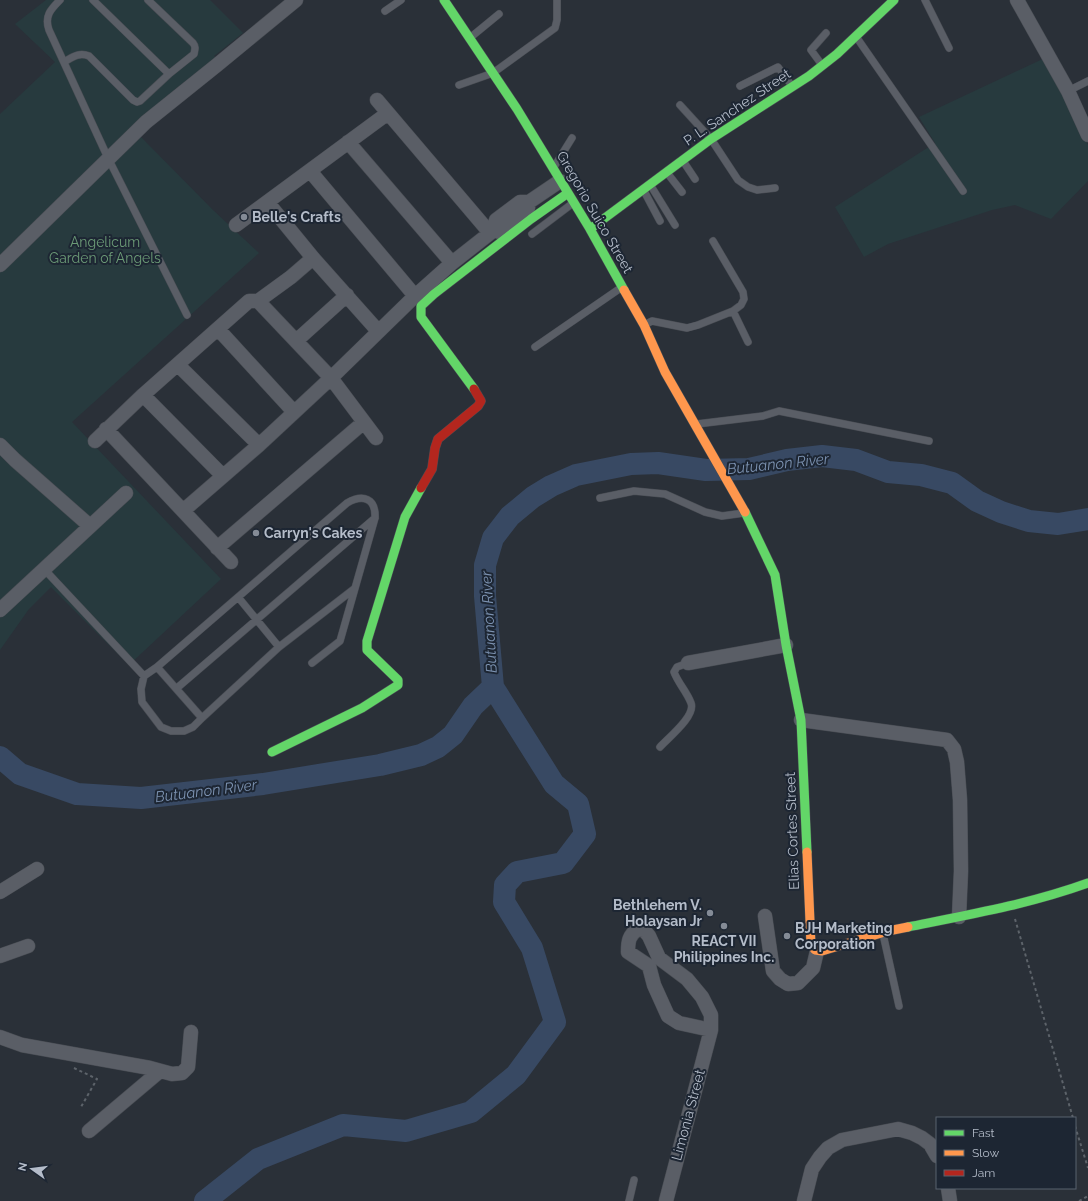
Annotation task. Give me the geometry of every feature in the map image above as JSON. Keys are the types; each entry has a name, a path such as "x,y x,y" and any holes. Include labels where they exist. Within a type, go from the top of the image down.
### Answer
{"street":[{"path":"0,265 146,122 296,0"},
{"name":"Gregorio Suico Street","path":"444,0 517,109 590,229 644,325 666,372 707,446"},
{"name":"P. L. Sanchez Street","path":"590,229 711,139 822,66 837,54 894,0"},
{"path":"1017,0 1068,91 1088,135"},
{"path":"377,100 492,232 502,233 524,216 527,213 529,202 557,175"},
{"path":"236,225 388,113"},
{"path":"348,142 452,263"},
{"path":"310,171 415,296"},
{"path":"272,752 362,708 398,685 398,680 367,650 367,641 405,517 432,469 438,439 478,406 481,401 479,396 421,317 421,306 439,290 531,219 568,193"},
{"path":"268,202 314,258 378,331"},
{"path":"184,510 331,378 415,296 452,263 492,232"},
{"path":"95,441 143,395 249,301 258,301 314,258"},
{"path":"296,341 347,295"},
{"path":"258,301 331,378 376,438"},
{"path":"218,329 294,412"},
{"path":"178,365 259,444"},
{"path":"143,395 223,476"},
{"path":"217,548 364,422"},
{"path":"106,429 184,510 231,562"},
{"path":"0,445 14,460 90,526"},
{"name":"Elias Cortes Street","path":"707,446 741,503 775,575 786,645 801,720 811,945 817,951"},
{"path":"0,610 126,493"},
{"path":"688,663 786,645"},
{"path":"801,720 947,740 954,749 957,762 961,871 959,917"},
{"path":"0,892 37,869"},
{"path":"765,916 773,970 780,979 788,984 798,983 813,968 817,951 826,950 883,932 959,917 1061,893 1088,883"},
{"path":"0,956 28,946"},
{"name":"Limonia Street","path":"666,1201 711,1030 711,1014 702,997 687,979 654,962 654,985 668,1016 678,1023 711,1030"},
{"path":"0,1037 22,1045 150,1068 172,1074 182,1073 188,1067 191,1032"},
{"path":"89,1131 160,1071"},
{"path":"804,1201 812,1168 828,1148 842,1140 898,1129 922,1138 930,1144 936,1154"},
{"path":"948,1189 950,1201"}],"lane":[{"path":"60,0 47,15 47,23 108,158 187,315"},
{"path":"93,0 169,74"},
{"path":"64,62 78,54 89,56 130,97 137,102 140,101 169,74 194,54 195,46 148,0"},
{"path":"385,11 401,0"},
{"path":"459,85 493,74 555,28 557,20 557,0"},
{"path":"925,0 949,48"},
{"path":"469,38 499,14"},
{"path":"822,66 811,50 826,33"},
{"path":"856,36 963,190"},
{"path":"740,86 778,67 792,86"},
{"path":"1068,91 1088,80"},
{"path":"680,105 711,139 738,180 744,185 757,190 776,188"},
{"path":"557,175 572,138"},
{"path":"683,160 695,179"},
{"path":"666,172 682,192"},
{"path":"647,187 660,221"},
{"path":"647,187 675,225"},
{"path":"532,234 574,203"},
{"path":"644,325 652,321 686,328 733,311 741,305 744,299 743,292 713,241"},
{"path":"535,347 622,287"},
{"path":"733,311 748,342"},
{"path":"695,425 763,416 779,411 929,441"},
{"path":"600,498 634,491 665,494 705,512 722,516 746,513"},
{"path":"312,663 340,642 375,518 375,508 372,503 363,498 355,499 347,503 238,598 157,667 144,676 141,690 142,702 161,727 171,731 184,731 193,727 279,648 354,589"},
{"path":"177,688 375,518"},
{"path":"44,569 144,676"},
{"path":"238,598 279,648"},
{"path":"660,747 684,722 691,711 691,702 674,672 677,667 688,663"},
{"path":"157,667 202,718"},
{"path":"883,932 899,1006"},
{"path":"629,1201 634,1180"}],"path":[{"path":"1011,904 1073,1117"},
{"path":"70,1066 97,1079 81,1107"},
{"path":"1076,1129 1088,1168"},
{"path":"1079,1201 1088,1196"}],"green space":[{"name":"Angelicum Garden of Angels","path":"46,0 210,0 243,33 214,56 224,66 140,136 213,210 259,253 72,422 221,579 129,665 51,587 29,609 0,650 0,114 55,62 15,24"},
{"path":"1047,57 1088,145 1088,181 1051,219 1015,205 992,210 888,244 864,257 835,207 935,143 919,117"}],"waterway":[{"name":"Butuanon River","path":"0,757 20,774 77,794 141,798 263,784 380,765 421,755 438,747 453,735 473,706 493,687 485,596 485,565 493,538 510,516 533,497 551,486 576,475 631,464 658,463 706,470 749,469 787,460 822,456 856,460 888,472 921,475 952,483 977,501 1001,512 1029,521 1058,524 1088,519"},
{"path":"205,1201 258,1159 343,1125 406,1131 471,1112 516,1075 555,1022 532,948 504,902 505,885 517,872 563,863 585,834 578,804 554,784 493,687"}],"traffic: fast":[{"path":"444,0 517,109 590,229 624,290"},
{"path":"590,229 711,139 809,76 837,54 894,0"},
{"path":"474,389 421,317 421,306 434,294 531,219 568,193"},
{"path":"272,752 362,708 398,685 398,680 367,650 367,641 405,517 421,488"},
{"path":"745,512 775,575 786,645 801,720 807,852"},
{"path":"908,927 1021,903 1088,883"}],"traffic: slow":[{"path":"624,290 644,325 665,372 745,512"},
{"path":"807,852 811,945 815,950 822,951 888,931 908,927"}],"traffic: jam":[{"path":"421,488 432,469 438,439 478,406 481,401 474,389"}],"place":[{"name":"Belle's Crafts","path":"244,217"},
{"name":"Carryn's Cakes","path":"256,533"},
{"name":"Bethlehem V. Holaysan Jr","path":"710,913"},
{"name":"REACT VII Philippines Inc.","path":"724,926"},
{"name":"BJH Marketing Corporation","path":"787,936"}]}
